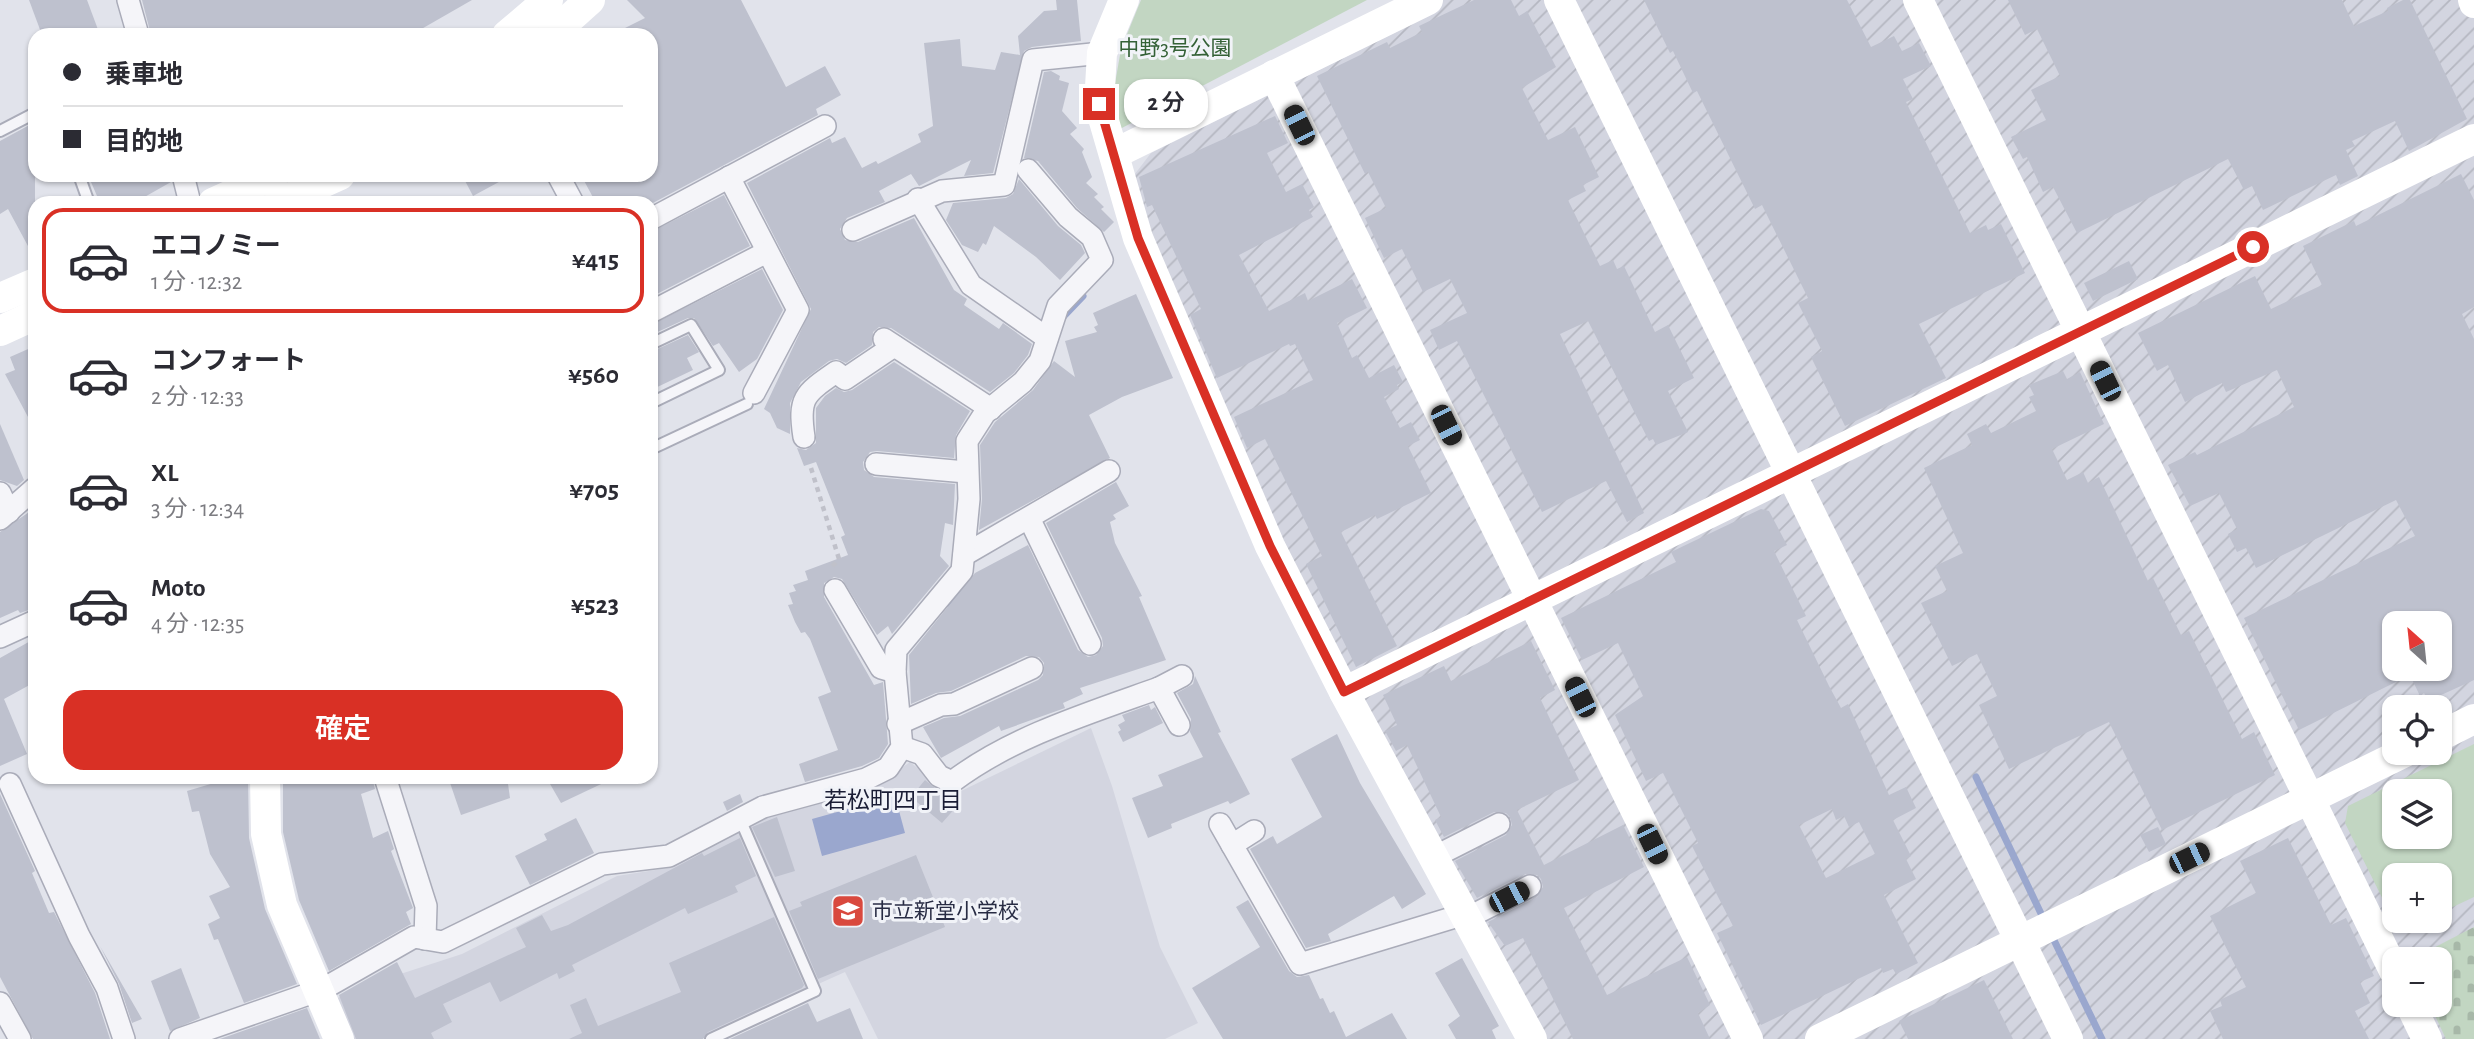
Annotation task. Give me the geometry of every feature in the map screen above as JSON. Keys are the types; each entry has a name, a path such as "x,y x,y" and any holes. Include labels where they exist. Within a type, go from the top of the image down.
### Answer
{"street":[{"path":"128,0 136,28"},
{"path":"515,28 548,0"},
{"path":"559,28 590,0"},
{"path":"1124,0 1102,53 1099,104 1138,238 1264,533 1344,692 1434,857 1457,917 1532,1039"},
{"path":"1114,153 1428,0"},
{"path":"1559,0 2068,1039"},
{"path":"1918,0 2382,947"},
{"path":"853,230 918,199 942,191 1004,185 1033,60 1102,53"},
{"path":"1275,75 1748,1039"},
{"path":"658,215 825,126"},
{"path":"1344,692 2474,139"},
{"path":"180,1039 317,991 414,937 443,942 601,864 668,856 763,807 866,779 888,768 902,747 898,724 896,650 962,571 969,499 967,441 991,408 1023,382 1040,361 1058,306 1102,260 1092,237 1068,217 1028,170"},
{"path":"729,177 798,310 750,398"},
{"path":"228,196 259,182"},
{"path":"294,196 324,182"},
{"path":"918,199 971,285 1047,338"},
{"path":"658,308 768,252"},
{"path":"0,298 28,286"},
{"path":"0,331 28,318"},
{"path":"804,437 802,401 810,390 836,372 845,379 889,343 991,408"},
{"path":"876,464 966,472"},
{"path":"964,555 1109,471"},
{"path":"3,508 28,492"},
{"path":"1029,518 1090,644"},
{"path":"835,590 881,668 895,672"},
{"path":"0,637 28,624"},
{"path":"898,724 941,705 954,704 1032,668"},
{"path":"902,747 922,754 939,776 952,782 990,746 1159,688 1182,676"},
{"path":"1159,688 1179,725"},
{"path":"2452,730 2474,719"},
{"path":"1819,1039 2382,763"},
{"path":"10,784 79,936 107,988 124,1039"},
{"path":"265,784 266,834 282,905 340,1039"},
{"path":"387,784 426,906 425,939"},
{"path":"1220,824 1300,964 1457,917 1530,886"},
{"path":"1434,857 1499,824"},
{"path":"1232,845 1254,831"},
{"path":"2,1014 20,1039"},
{"path":"2416,1017 2427,1039"}],"lane":[{"path":"0,131 28,117"},
{"path":"658,341 691,325 719,370 658,400"},
{"path":"658,445 750,398"},
{"path":"711,1039 815,992 740,819"}],"path":[{"path":"811,468 839,559 828,569 835,590"}],"shaded area":[{"path":"1406,0 2474,0 2474,1039 1538,1039 1273,538 1128,183 1151,153 1416,22"},
{"name":"市立新堂小学校","path":"1091,728 1112,786 1160,947 1198,1023 1165,1039 878,1039 845,972 707,1034 702,1039 349,1039 332,1003 345,992 462,954 617,876 668,868 762,817 875,787 910,762 936,783 959,792"}],"green space":[{"name":"中野3号公園","path":"1141,0 1367,0 1120,129 1112,101 1121,49"},
{"path":"2474,744 2474,897 2452,907 2452,863 2382,863 2382,898 2345,823 2348,806 2382,789 2382,849 2452,849 2452,779 2403,779 2431,765 2452,765 2452,755"},
{"path":"2474,927 2474,1039 2446,1039 2436,1017 2452,1017 2452,947 2435,947"}],"water":[{"path":"895,796 905,833 822,856 812,819"}],"building":[{"path":"29,0 87,0 97,28 39,28"},
{"path":"142,0 472,0 423,28 149,28"},
{"path":"627,0 741,0 786,87 825,66 841,95 816,109 818,115 658,200 658,196 592,196 585,182 658,182 658,28 625,28 645,18"},
{"path":"1056,0 1077,0 1081,41 1032,47 1024,51 993,173 964,176 971,160 919,186 911,174 879,191 885,202 847,218 840,229 845,240 858,242 914,218 954,290 967,299 964,305 999,329 1003,323 1032,344 1028,355 1014,373 990,392 891,328 879,327 873,332 872,345 846,363 837,359 829,361 801,382 790,403 790,434 777,428 770,413 764,409 811,309 747,183 830,138 832,143 845,137 862,168 876,161 878,164 921,142 918,134 933,126 924,43 960,39 962,66 995,70 1001,52 1020,55 1018,36 1044,11 1057,10"},
{"path":"1474,0 1511,0 1519,16 1527,11 1556,67 1522,88 1548,140 1575,127 1599,177 1583,185 1586,191 1568,200 1600,266 1613,260 1617,269 1624,266 1655,332 1668,325 1694,378 1668,391 1688,432 1656,445 1653,439 1649,441 1588,321 1560,334 1644,513 1627,522 1606,481 1542,512 1457,341 1439,350 1430,330 1467,313 1450,279 1423,292 1402,249 1384,258 1365,218 1386,208 1368,172 1365,174 1317,76 1387,42 1390,48 1422,32 1419,26"},
{"path":"1644,0 1847,0 1871,47 1894,36 1902,51 1919,43 1931,66 1903,79 1913,99 1906,102 1970,233 1986,225 1988,230 2001,224 2025,273 1919,324 1946,378 1845,426 1811,357 1822,351 1798,303 1808,298 1762,205 1755,209 1697,91 1693,93"},
{"path":"2008,0 2342,0 2354,26 2388,11 2387,8 2403,0 2410,0 2467,119 2409,151 2395,121 2352,141 2355,146 2346,150 2358,176 2340,185 2336,175 2263,210 2252,186 2244,190 2228,159 2077,233 2053,187 2043,192 2027,157 2023,159 2011,137 2046,120 2031,90 2060,76 2037,29 2025,35"},
{"path":"1051,71 1060,76 1059,80 1069,83 1062,111 1077,128 1070,134 1084,149 1082,152 1092,177 1086,183 1098,194 1094,197 1114,222 1104,232 1077,208 1038,161 1024,158 1044,72"},
{"path":"1275,116 1288,143 1267,153 1286,192 1302,184 1314,207 1309,210 1313,217 1239,255 1269,311 1305,293 1308,301 1352,279 1367,308 1337,323 1352,358 1357,355 1369,378 1394,365 1403,382 1397,385 1399,389 1384,397 1400,428 1411,422 1420,440 1408,446 1431,493 1377,519 1375,515 1341,532 1397,646 1356,667 1306,564 1322,556 1265,439 1247,448 1234,417 1313,380 1295,344 1289,344 1217,378 1190,315 1201,309 1152,205 1147,207 1139,177"},
{"path":"28,126 28,182 35,182 35,196 28,196 28,246 8,209 0,214 0,141"},
{"path":"2461,174 2474,200 2474,307 2462,314 2474,339 2474,680 2441,695 2420,695 2413,681 2452,681 2452,611 2382,611 2382,681 2398,681 2299,730 2244,618 2415,536 2396,500 2256,568 2246,548 2237,552 2228,534 2237,529 2219,493 2190,506 2168,465 2195,452 2197,455 2294,407 2277,370 2226,392 2222,383 2185,402 2168,365 2157,371 2138,333 2255,276 2271,309 2322,285 2303,246 2354,221 2356,226"},
{"path":"1019,179 1058,226 1081,245 1085,253 1060,280 1036,257 994,226 986,245 983,243 978,252 962,245 946,220 953,203 1006,198 1013,194"},
{"path":"91,182 171,182 146,196 97,196"},
{"path":"466,182 499,182 473,196"},
{"path":"724,195 750,246 658,293 658,228"},
{"path":"2129,261 2138,279 2093,301 2084,283"},
{"path":"762,269 783,310 757,359 739,372 719,343 713,346 694,318 688,318 658,332 658,321"},
{"path":"1136,294 1173,378 1122,397 1089,415 1110,458 979,530 982,499 980,445 995,422 1033,390 1054,361 1075,377 1065,341 1097,332 1094,327 1098,325 1093,313"},
{"path":"688,335 699,352 687,358 693,370 658,387 658,349"},
{"path":"28,349 28,417 5,374 15,370 10,357"},
{"path":"894,362 970,411 956,435 954,458 877,451 870,452 863,462 864,470 874,477 955,484 953,525 945,523 940,556 949,566 892,634 888,626 877,635 842,579 834,577 824,583 824,597 874,685 883,682 888,744 879,758 862,766 805,782 799,764 838,750 818,697 831,692 810,639 805,632 801,633 795,622 788,605 793,604 789,593 796,591 793,585 808,580 805,571 848,555 841,537 845,535 816,462 804,466 797,448 806,450 816,443 816,408 825,396 836,388 844,392 852,390"},
{"path":"2063,371 2067,379 2080,372 2104,424 2052,449 2067,480 2083,472 2088,483 2099,477 2148,581 2153,578 2181,635 2189,631 2242,739 2254,732 2275,775 2162,830 2109,722 2009,769 1979,705 1997,696 1977,654 1952,666 1921,603 1947,591 1935,566 1963,553 1924,468 1972,445 1967,434 1986,424 1991,433 2036,411 2029,397 2034,395 2029,385"},
{"path":"0,424 24,480 17,486 0,480"},
{"path":"1116,482 1129,506 1113,515 1116,519 1110,522 1115,543 1142,596 1139,597 1166,660 1080,688 1083,694 1063,703 1065,708 1001,731 999,726 941,758 923,727 944,718 960,716 1038,680 1043,675 1044,663 1039,657 1026,656 951,691 936,693 911,704 909,655 975,573 1028,545 1078,650 1088,657 1096,655 1103,646 1102,638 1046,523"},
{"path":"1761,509 1769,511 1787,545 1774,551 1806,616 1797,620 1829,686 1841,708 1848,704 1889,795 1906,787 1916,808 1893,820 1911,856 1906,859 1916,879 1884,895 1918,963 1896,974 1893,969 1883,973 1881,968 1761,1025 1717,933 1733,926 1692,846 1698,843 1663,773 1646,781 1615,715 1643,696 1618,643 1582,660 1561,618 1676,562 1671,552","holes":["1832,809 1836,820 1844,816 1849,827 1859,822 1875,854 1826,878 1799,825"]},
{"path":"28,513 28,610 20,613 18,610 0,618 0,532"},
{"path":"1531,641 1555,690 1540,698 1579,780 1517,810 1544,865 1623,825 1644,867 1564,908 1607,995 1687,957 1710,1005 1698,1013 1710,1039 1573,1039 1523,938 1505,946 1488,922 1537,897 1543,887 1541,879 1537,875 1525,874 1477,898 1455,861 1506,835 1512,825 1510,817 1506,813 1494,812 1444,837 1435,820 1441,817 1407,745 1396,751 1385,731 1397,725 1383,695 1444,666 1451,681"},
{"path":"28,642 28,686 4,699 27,754 0,766 0,658"},
{"path":"1195,676 1221,732 1218,733 1250,794 1230,804 1228,801 1171,824 1172,828 1148,838 1132,798 1163,786 1158,775 1203,757 1190,732 1191,719 1177,693 1193,684"},
{"path":"1149,705 1151,710 1155,707 1163,723 1123,742 1118,732 1121,730 1118,725 1125,721 1122,715"},
{"path":"1337,734 1360,783 1426,894 1402,909 1394,896 1328,934 1331,941 1306,948 1250,849 1273,836 1277,844 1322,817 1291,759"},
{"path":"925,780 957,806 942,823 911,797"},
{"path":"211,784 248,784 249,838 265,909 297,984 244,1003 218,939 214,940 208,924 220,918 209,896 230,887 210,854 199,811 192,812 187,791"},
{"path":"283,784 374,784 375,789 361,794 373,838 388,831 394,849 391,851 413,908 406,912 411,924 329,971 299,900 283,832"},
{"path":"450,784 508,784 510,798 461,815"},
{"path":"550,784 601,784 561,803"},
{"path":"0,794 35,871 32,873 49,913 54,912 95,993 110,1039 33,1039 0,977"},
{"path":"740,794 743,802 727,811 723,802"},
{"path":"777,817 795,871 775,877 752,827"},
{"path":"576,818 594,853 530,885 515,856 547,840 544,834"},
{"path":"2158,827 2166,844 2149,852 2140,835"},
{"path":"740,838 756,876 735,886 738,892 688,914 685,908 572,965 575,971 559,979 557,973 500,1002 490,982 443,1004 452,1022 431,1033 434,1039 356,1039 339,995 397,962 415,998 526,947 516,928 542,915 551,931 568,925 702,853 704,856"},
{"path":"2288,838 2331,925 2346,918 2374,976 2360,982 2370,1003 2355,1011 2369,1039 2223,1039 2210,1011 2222,1006 2220,1000 2246,987 2210,916 2256,893 2240,861"},
{"path":"916,855 945,927 818,979 789,911 802,906 800,902"},
{"path":"1248,900 1289,971 1297,977 1309,975 1320,999 1323,998 1330,1013 1334,1011 1346,1037 1392,1013 1407,1039 1223,1039 1192,988 1260,947 1236,907"},
{"path":"774,917 804,985 802,988 708,1032 703,1039 569,1039 582,1033 570,1005 586,998 598,1026 681,992 669,963"},
{"path":"100,946 142,1019 132,1023 119,984"},
{"path":"1462,958 1499,1026 1492,1030 1496,1039 1456,1039 1448,1025 1460,1016 1435,973"},
{"path":"181,968 200,1018 170,1031 151,981"},
{"path":"1984,980 2013,1039 1908,1039 1899,1021"},
{"path":"808,1003 817,1022 850,1008 863,1039 730,1039"},
{"path":"307,1008 320,1039 220,1039"}],"waterway":[{"path":"1062,318 1083,296"},
{"path":"948,603 966,584 968,574"},
{"path":"1976,777 2045,922"},
{"path":"2050,932 2102,1039"}],"place":[{"name":"市立新堂小学校","path":"848,911"}],"district":[{"name":"若松町四丁目","path":"893,801"}],"route":[{"path":"1099,104 1138,238 1270,546 1344,692 2253,247"}]}
